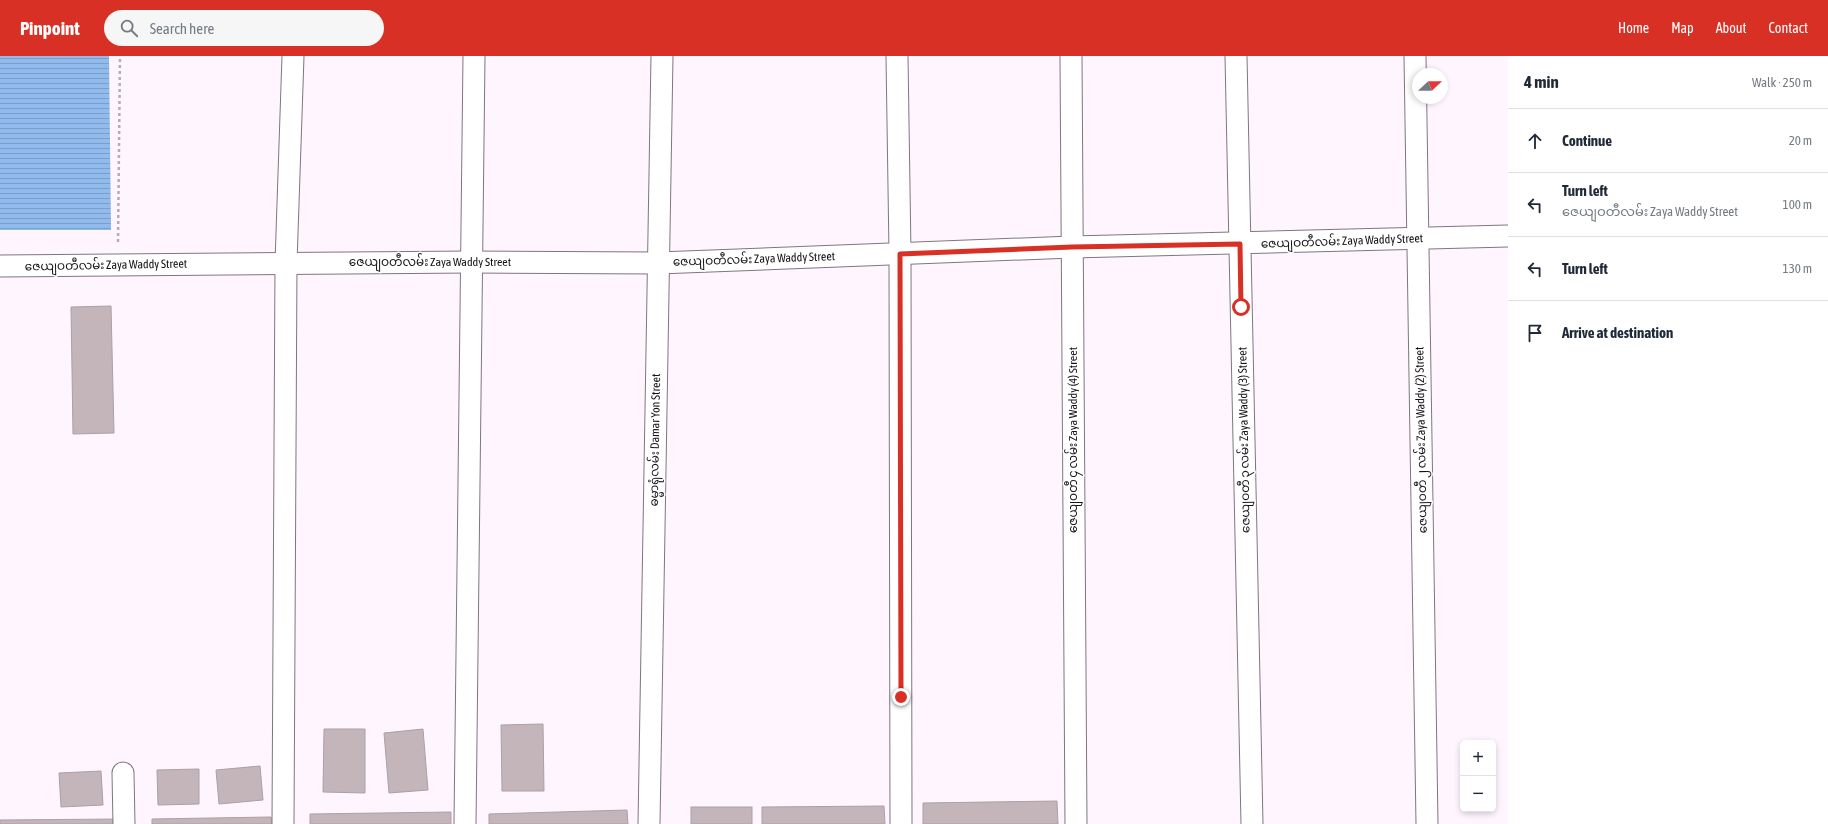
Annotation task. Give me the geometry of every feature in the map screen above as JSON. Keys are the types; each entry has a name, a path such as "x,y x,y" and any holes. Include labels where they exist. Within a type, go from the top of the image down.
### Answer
{"street":[{"path":"283,824 286,263 293,56"},
{"path":"465,824 474,56"},
{"name":"ဓမ္မာရုံလမ်း Damar Yon Street","path":"649,824 662,56"},
{"path":"897,56 900,254 901,824"},
{"name":"ဇေယျဝတီ ၄ လမ်း Zaya Waddy (4) Street","path":"1071,56 1076,824"},
{"name":"ဇေယျဝတီ ၃ လမ်း Zaya Waddy (3) Street","path":"1236,56 1252,824"},
{"name":"ဇေယျဝတီ ၂ လမ်း Zaya Waddy (2) Street","path":"1415,56 1427,824"},
{"name":"ဇေယျဝတီလမ်း Zaya Waddy Street","path":"0,266 471,262 658,263 1072,247 1240,244 1508,236"},
{"path":"123,773 124,824"}],"path":[{"path":"111,242 119,242 120,56"}],"water":[{"path":"0,56 109,56 111,230 0,230"}],"building":[{"path":"111,306 114,433 73,434 71,307"},
{"path":"543,724 544,791 502,791 501,725"},
{"path":"324,729 365,729 365,793 323,792"},
{"path":"423,729 428,790 389,793 384,733"},
{"path":"260,766 263,800 219,804 216,770"},
{"path":"199,769 199,804 158,805 157,770"},
{"path":"101,771 103,805 61,807 59,773"},
{"path":"1057,801 1058,824 923,824 923,803"},
{"path":"884,806 885,824 762,824 762,807"},
{"path":"691,807 752,807 752,824 691,824"},
{"path":"627,810 628,824 489,824 489,814"},
{"path":"451,812 451,824 310,824 310,814"},
{"path":"271,817 272,824 152,824 152,819"},
{"path":"117,819 117,824 0,824 0,820"}],"route":[{"path":"901,697 900,254 1072,247 1240,244 1241,307"}]}
